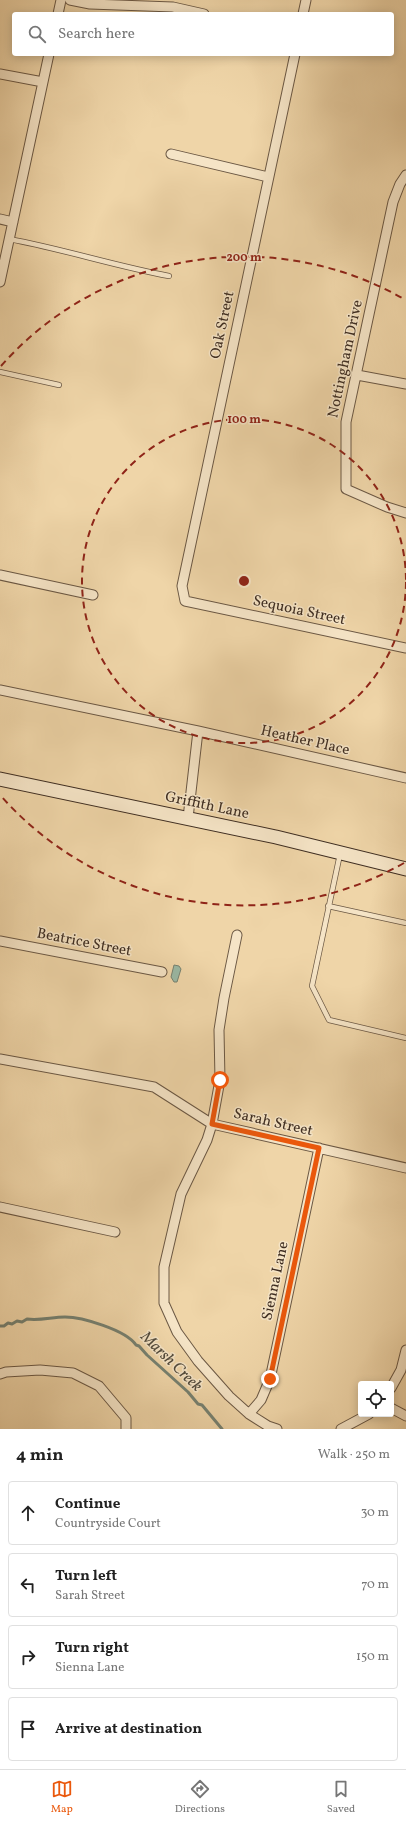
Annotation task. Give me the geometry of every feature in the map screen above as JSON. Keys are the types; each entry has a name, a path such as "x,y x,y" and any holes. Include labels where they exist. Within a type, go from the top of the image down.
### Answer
{"street":[{"path":"58,12 61,0"},
{"path":"70,0 90,4 173,7 195,12"},
{"path":"303,12 306,0"},
{"path":"0,282 49,56"},
{"name":"Oak Street","path":"185,601 182,586 295,56"},
{"path":"0,74 43,82"},
{"path":"171,154 268,177"},
{"name":"Nottingham Drive","path":"406,175 400,184 394,202 358,375 346,422 346,489 406,513"},
{"path":"0,219 13,222"},
{"path":"358,375 406,384"},
{"path":"0,574 93,596"},
{"name":"Sequoia Street","path":"185,601 406,648"},
{"name":"Heather Place","path":"0,690 406,778"},
{"path":"188,818 198,732"},
{"name":"Griffith Lane","path":"0,779 276,837 406,869"},
{"path":"237,936 219,1030 220,1080 212,1124 207,1140 181,1194 164,1267 164,1303 177,1332 198,1361 229,1396 249,1414 268,1426 277,1429"},
{"name":"Beatrice Street","path":"0,941 162,972"},
{"name":"Sarah Street","path":"0,1059 154,1088 212,1124 406,1168"},
{"name":"Sienna Lane","path":"249,1414 261,1400 270,1379 319,1148"},
{"path":"0,1207 115,1232"},
{"path":"394,1383 402,1370 406,1350"},
{"path":"0,1374 6,1372 40,1370 73,1373 99,1386 126,1418 126,1429"},
{"path":"394,1410 406,1416"},
{"path":"342,1429 364,1417"}],"lane":[{"path":"9,239 36,244 137,270 169,276"},
{"path":"0,372 59,385"},
{"path":"341,853 328,906 312,986 329,1020 406,1038"},
{"path":"328,906 406,923"}],"shaded area":[{"path":"174,965 179,966 181,969 177,982 174,982 171,977"}],"waterway":[{"name":"Marsh Creek","path":"0,1326 4,1326 8,1323 12,1324 17,1321 22,1322 27,1319 37,1320 65,1317 82,1319 103,1325 123,1334 139,1346 188,1392 198,1404 202,1405 222,1429"}],"route":[{"path":"220,1080 212,1124 319,1148 270,1379"}]}
